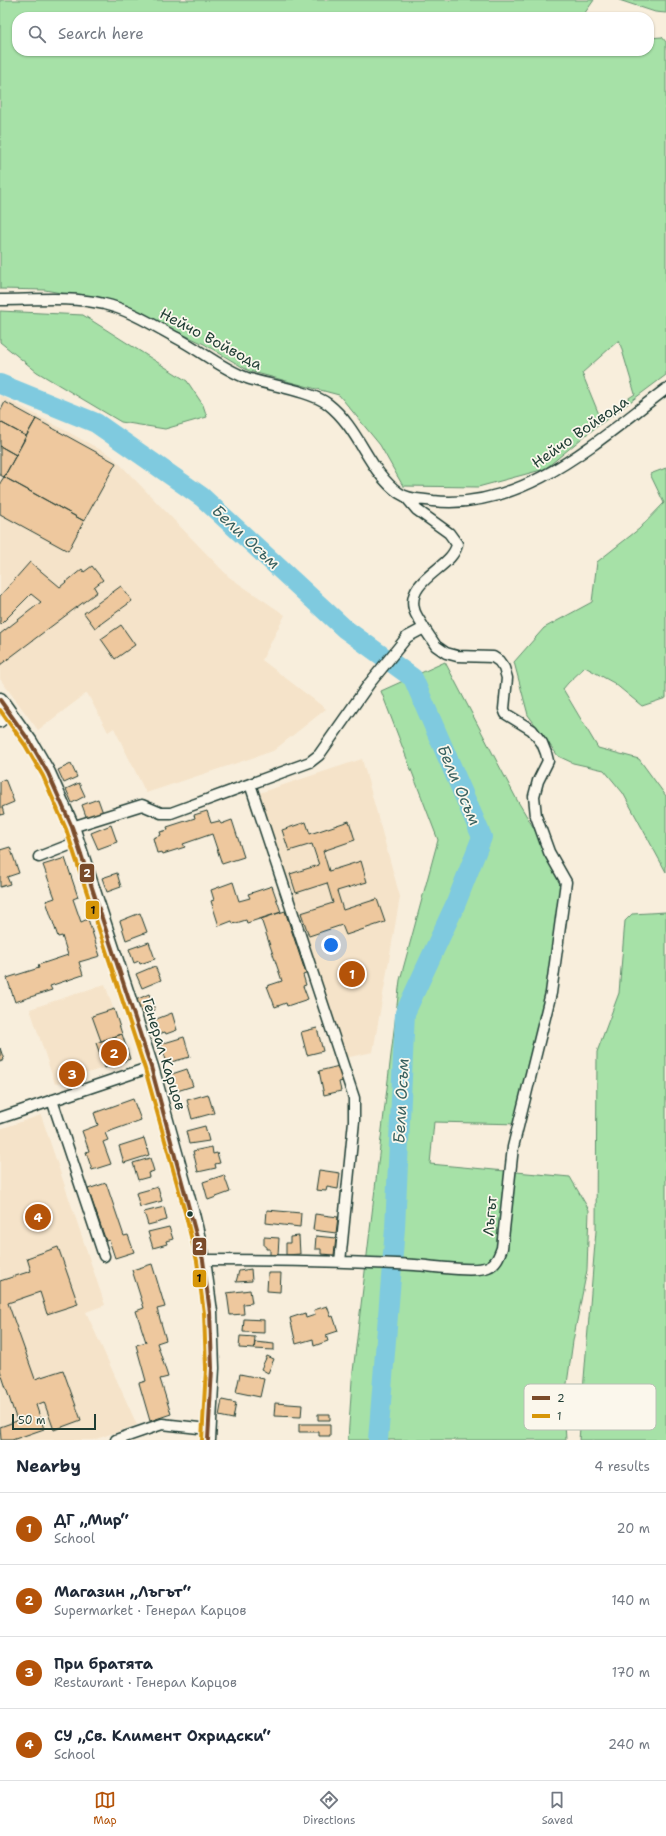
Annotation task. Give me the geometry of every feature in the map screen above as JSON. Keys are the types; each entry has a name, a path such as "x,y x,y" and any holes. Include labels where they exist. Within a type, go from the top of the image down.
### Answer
{"main road":[{"name":"Генерал Карцов","path":"0,700 5,718 30,742 48,773 72,828 136,1017 151,1067 192,1214 203,1260 210,1320 212,1368 208,1435"}],"street":[{"name":"Нейчо Войвода","path":"0,300 82,301 105,304 140,318 246,378 326,402 339,413 352,428 378,473 397,492 406,497 443,502 478,500 509,493 549,475 666,389"},
{"path":"72,828 142,804 161,813 170,813 310,762 319,755 333,732 395,651 407,638 424,628 414,609 413,598 418,589 433,571 453,556 456,551 457,544 449,533 417,510 406,497"},
{"name":"Лъгът","path":"203,1260 362,1262 475,1269 487,1268 495,1264 500,1254 513,1147 551,993 566,882 549,852 536,816 534,796 538,781 548,762 546,753 542,744 532,730 506,714 504,709 504,698 507,678 504,668 499,661 493,657 457,656 446,653 436,646 424,628"},
{"path":"250,784 354,1098 354,1121 340,1262"},
{"path":"39,856 77,842"},
{"path":"0,1118 151,1067"},
{"path":"52,1100 104,1256"},
{"path":"116,1440 162,1424 208,1435"}],"shaded area":[{"path":"0,395 112,456 229,577 285,615 262,660 326,709 273,751 146,793 114,728 108,732 87,693 38,730 0,679"},
{"path":"362,759 400,897 373,1052 345,1058 256,794"},
{"path":"105,984 130,1059 55,1084 30,1009"},
{"path":"41,1115 105,1305 86,1312 137,1425 93,1440 0,1440 0,1129"}],"green space":[{"path":"0,0 594,0 586,12 12,12 12,56 654,56 654,38 662,37 666,42 666,375 587,434 545,469 478,487 403,486 380,445 339,395 249,371 204,344 115,303 45,290 0,289","holes":["619,340 635,394 600,417 582,373"]},
{"path":"619,0 666,0 666,13 655,12"},
{"path":"0,311 83,315 187,381 203,405 207,417 165,429 121,422 37,372 0,342"},
{"path":"666,468 666,698 642,706 614,683 585,667 563,689 598,748 639,759 666,796 666,872 623,793 604,770 573,763 558,756 528,715 514,662 544,628 592,602 597,562 639,529 664,503 650,474"},
{"path":"445,662 517,800 566,882 551,993 519,1124 434,1122 430,1164 570,1177 589,1210 587,1270 573,1341 567,1384 524,1384 524,1430 565,1430 566,1440 348,1440 352,1380 400,980 438,840 381,691"},
{"path":"666,912 666,1440 579,1440 580,1430 656,1430 656,1384 584,1384 596,1231 597,1052 619,993 625,921 632,914"}],"building":[{"path":"5,402 36,419 26,436 0,422 0,412"},
{"path":"36,419 116,463 84,521 4,477"},
{"path":"0,422 26,436 16,455 0,446"},
{"path":"0,446 16,455 4,477 0,475"},
{"path":"4,477 84,521 68,551 0,514 0,483"},
{"path":"30,562 60,587 82,569 84,572 92,566 103,580 94,587 97,592 0,665 0,634 41,602 31,594 0,625 0,596"},
{"path":"121,586 132,601 95,628 84,613"},
{"path":"121,625 135,645 115,659 101,639"},
{"path":"71,764 77,777 64,783 58,770"},
{"path":"5,779 14,802 2,807 4,814 0,815 0,781"},
{"path":"79,783 85,796 72,803 66,789"},
{"path":"98,799 103,813 87,819 82,805"},
{"path":"207,811 211,823 219,821 221,824 232,820 244,857 222,864 212,834 183,844 185,847 163,854 162,852 157,853 153,838 161,835 160,832 168,830 167,827 195,818 194,815"},
{"path":"349,821 355,840 323,851 329,871 361,861 367,882 337,891 343,910 377,899 385,922 346,935 342,925 309,936 301,913 333,903 327,883 296,893 290,874 319,865 312,844 289,851 282,830 306,822 310,834"},
{"path":"111,825 117,842 98,849 91,833"},
{"path":"10,847 19,873 7,877 10,884 0,887 0,850"},
{"path":"65,858 78,897 73,899 81,922 88,919 100,956 79,962 83,975 50,986 52,990 15,1002 7,978 39,968 38,965 68,955 62,936 58,937 46,901 55,898 43,865"},
{"path":"117,873 121,887 107,892 102,878"},
{"path":"233,882 239,901 250,898 248,894 272,886 281,912 247,923 246,920 233,924 232,921 219,926 211,901 214,900 211,890"},
{"path":"285,911 306,974 303,975 306,985 303,986 308,999 287,1006 286,1003 275,1007 267,986 282,981 261,919"},
{"path":"140,913 147,932 126,940 120,921"},
{"path":"149,942 155,959 140,964 139,961 134,963 129,949"},
{"path":"155,966 161,980 142,988 136,974"},
{"path":"149,994 155,1010 142,1015 136,1000"},
{"path":"114,1009 122,1034 101,1041 92,1016"},
{"path":"172,1013 177,1030 166,1034 165,1032 159,1034 154,1020"},
{"path":"317,1028 323,1051 307,1055 301,1032"},
{"path":"122,1034 130,1059 105,1068 96,1043"},
{"path":"184,1037 190,1057 167,1063 161,1044"},
{"path":"0,1048 4,1060 0,1062"},
{"path":"339,1066 343,1081 339,1082 341,1091 324,1095 319,1071"},
{"path":"187,1069 193,1086 174,1092 169,1075"},
{"path":"208,1094 214,1113 192,1119 187,1100"},
{"path":"133,1099 141,1120 105,1133 108,1140 103,1142 111,1164 92,1170 86,1152 89,1151 82,1131 98,1125 94,1113"},
{"path":"205,1126 209,1141 189,1144 186,1131"},
{"path":"144,1138 149,1155 124,1163 119,1146"},
{"path":"212,1147 213,1154 217,1153 220,1163 215,1164 216,1168 198,1172 193,1151"},
{"path":"150,1158 154,1171 148,1173 149,1177 138,1180 133,1163"},
{"path":"319,1170 340,1173 338,1189 327,1187 326,1191 316,1190"},
{"path":"224,1175 230,1192 208,1200 203,1182"},
{"path":"106,1183 124,1236 128,1235 134,1252 115,1258 109,1240 106,1241 88,1189"},
{"path":"158,1187 162,1201 140,1207 136,1193"},
{"path":"164,1207 167,1220 148,1225 144,1212"},
{"path":"267,1210 301,1213 300,1227 266,1223"},
{"path":"315,1214 338,1217 336,1233 313,1230"},
{"path":"169,1227 173,1239 166,1241 167,1244 153,1248 148,1232"},
{"path":"299,1236 300,1254 286,1255 286,1243 290,1243 290,1237"},
{"path":"316,1236 336,1238 334,1255 321,1254 321,1249 315,1249"},
{"path":"264,1237 279,1238 278,1255 270,1255 270,1249 266,1249 266,1246 264,1246"},
{"path":"58,1247 78,1304 47,1314 40,1292 8,1303 35,1379 63,1370 81,1420 54,1430 44,1402 36,1405 44,1429 12,1440 1,1440 0,1427 17,1421 0,1370 0,1281 31,1271 27,1258"},
{"path":"152,1264 165,1307 157,1309 166,1340 157,1343 168,1377 160,1379 171,1414 150,1421 139,1383 146,1381 136,1345 146,1342 136,1311 144,1308 132,1270"},
{"path":"251,1269 252,1281 236,1282 239,1271"},
{"path":"268,1273 281,1273 280,1292 267,1291"},
{"path":"250,1290 252,1303 243,1304 244,1314 230,1315 227,1293"},
{"path":"327,1306 331,1317 333,1316 338,1331 326,1335 328,1341 314,1346 313,1339 296,1344 290,1318 305,1313 306,1318 315,1315 314,1310"},
{"path":"244,1319 264,1320 264,1333 243,1332"},
{"path":"240,1336 255,1337 254,1349 239,1348"},
{"path":"255,1342 274,1344 274,1350 254,1349"},
{"path":"267,1356 274,1359 268,1373 261,1369"},
{"path":"240,1374 264,1379 260,1397 236,1392"},
{"path":"222,1400 236,1403 233,1419 219,1416"},
{"path":"275,1403 302,1405 301,1417 274,1416"},
{"path":"318,1414 330,1414 330,1420 318,1420"},
{"path":"299,1424 330,1424 330,1436 319,1436 319,1432 299,1432"}],"waterway":[{"name":"Бели Осъм","path":"0,384 96,423 202,497 345,629 413,678 482,837 456,903 405,1013 395,1228 378,1440"}],"transit line":[{"name":"2","path":"0,700 30,742 48,773 72,827 151,1067 203,1260 210,1312 212,1368 208,1440"},
{"name":"1","path":"0,710 25,745 43,776 66,829 145,1069 186,1216 197,1261 204,1313 206,1368 202,1440"}],"place":[{"name":"ДГ „Мир“","path":"352,974"},
{"name":"Магазин „Лъгът“","path":"114,1053"},
{"name":"При братята","path":"72,1074"},
{"name":"СУ „Св. Климент Охридски“","path":"38,1217"}]}
